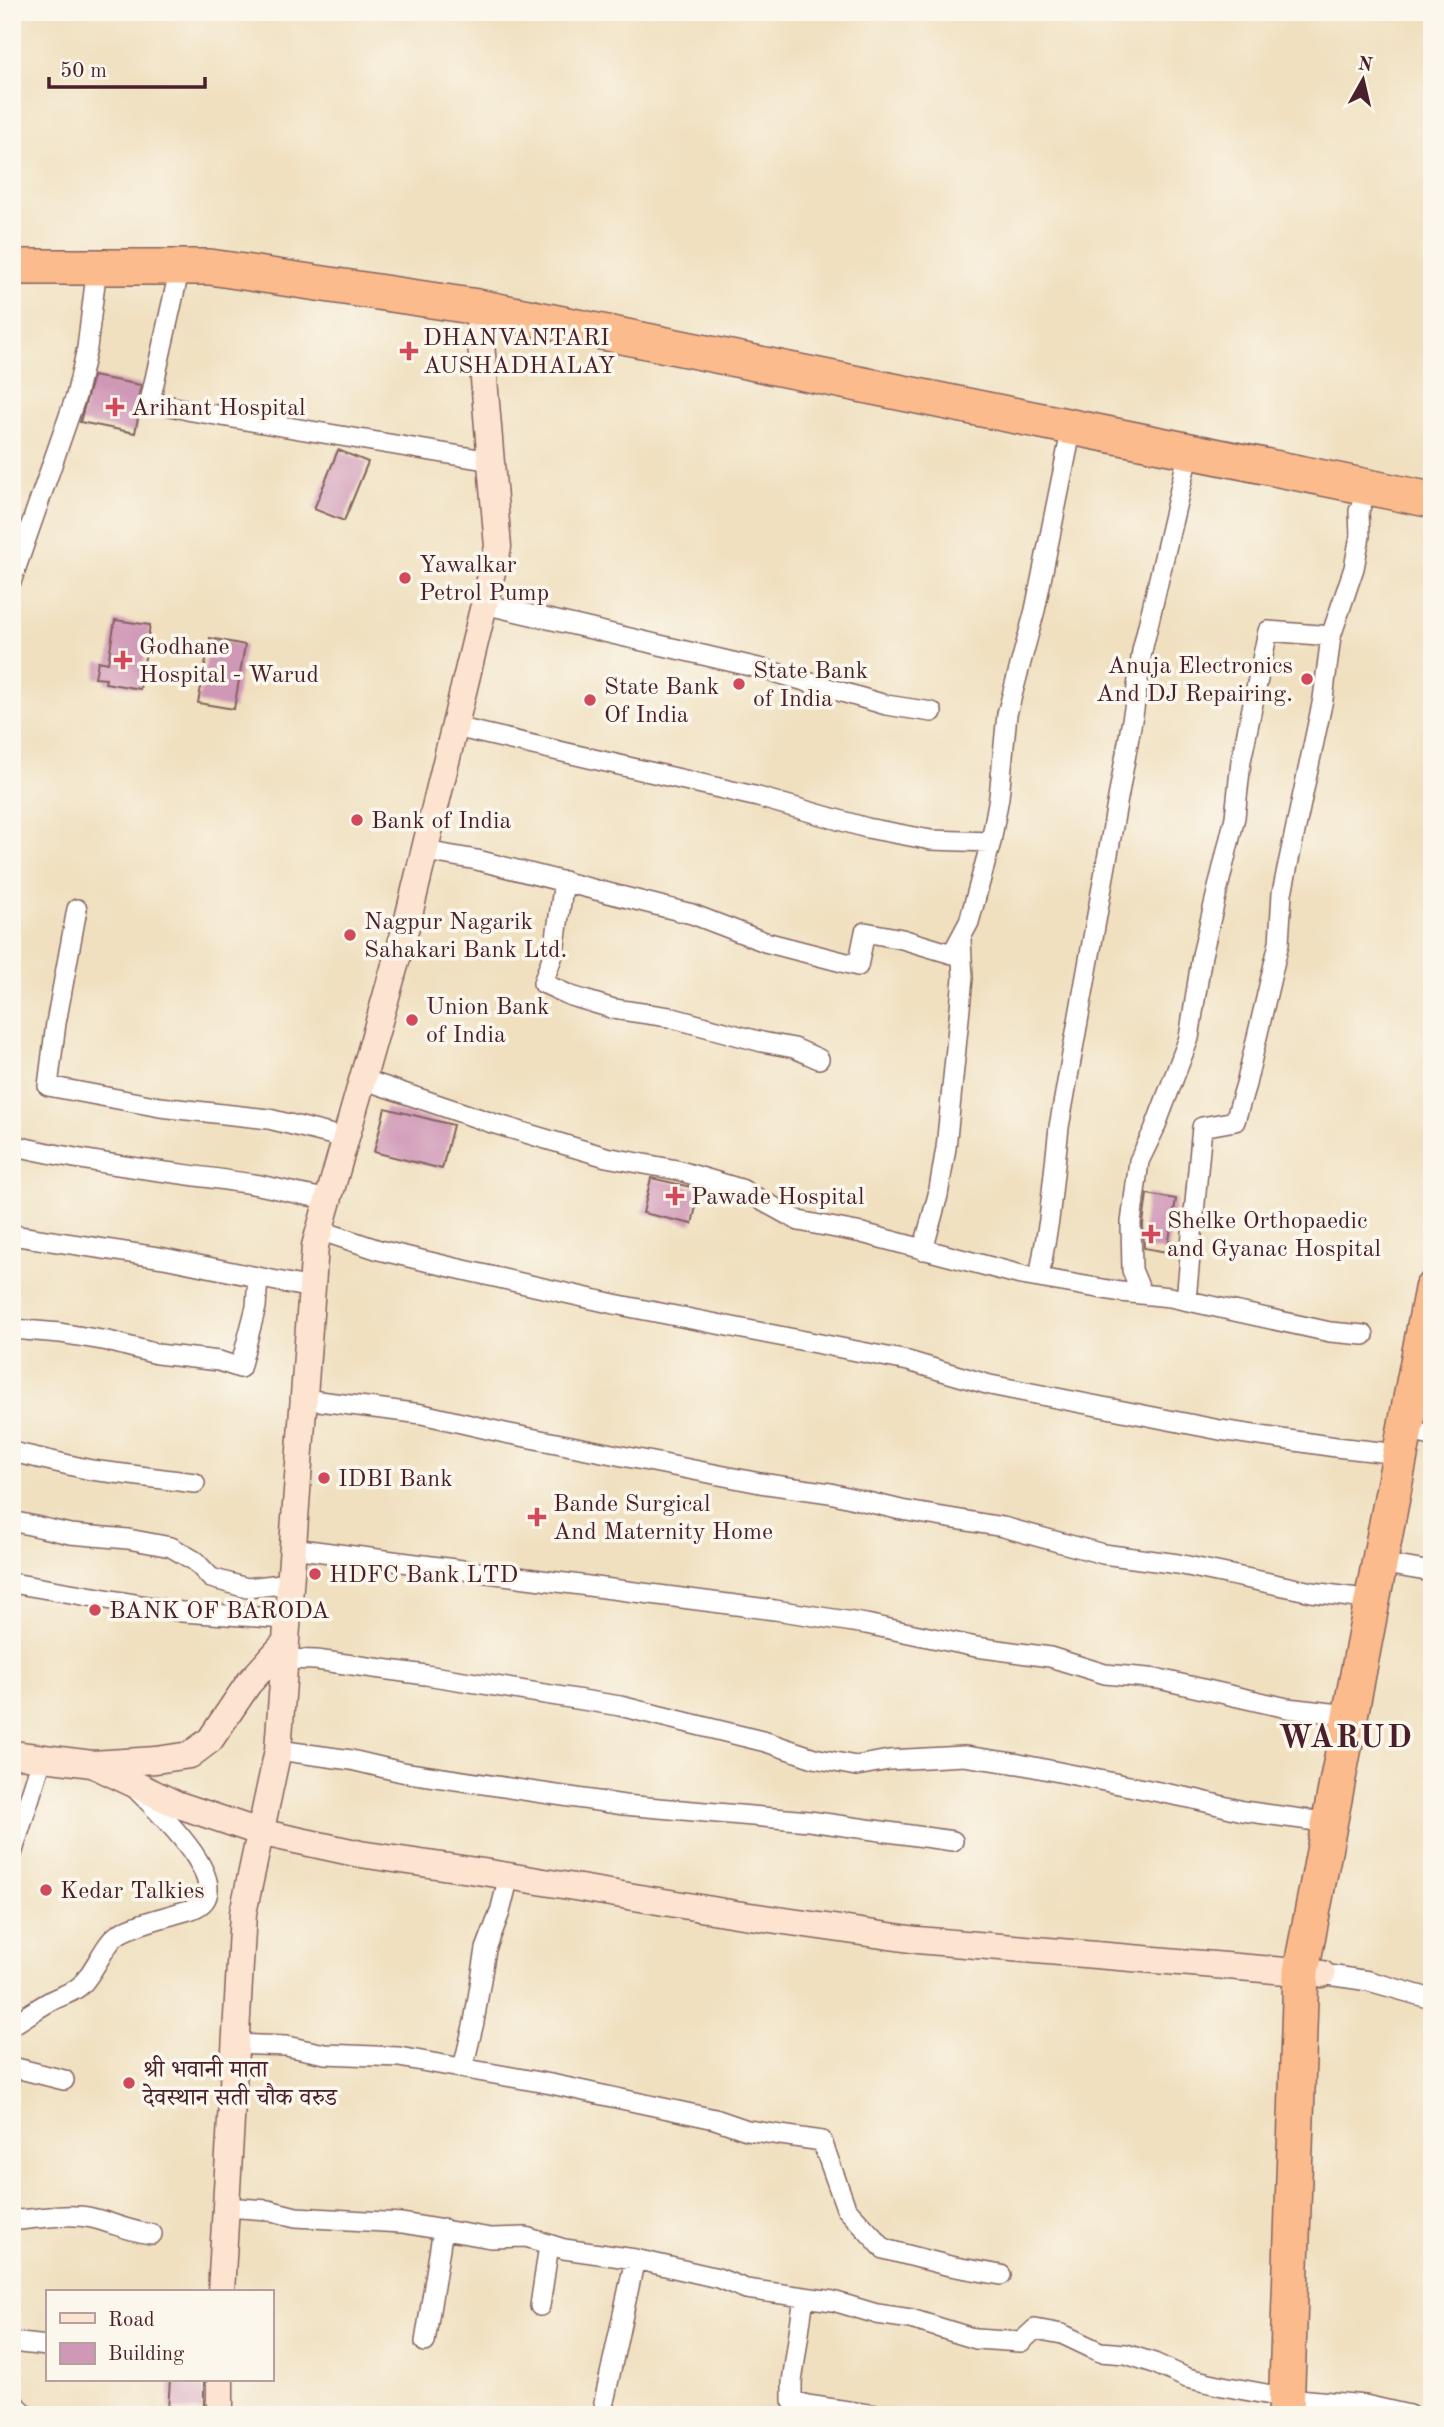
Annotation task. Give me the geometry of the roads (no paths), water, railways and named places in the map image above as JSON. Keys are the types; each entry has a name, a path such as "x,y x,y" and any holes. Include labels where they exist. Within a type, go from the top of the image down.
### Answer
{"highway":[{"path":"12,267 209,267 478,307 1432,500"},
{"path":"1312,1972 1404,1567 1430,1304"},
{"path":"1296,2407 1312,1972 1331,1823 1371,1600 1404,1567"}],"street":[{"path":"12,579 76,396 88,348 97,267"},
{"path":"180,267 150,401 192,411 491,461"},
{"path":"221,2290 243,1913 278,1750 314,1246 407,923 498,547 478,307"},
{"path":"425,851 477,860 692,914 765,942 858,965 864,932 902,939 952,954 969,922 991,842 999,797 1007,714 1035,610 1072,427"},
{"path":"1039,1278 1049,1220 1059,1127 1142,651 1189,451"},
{"path":"1186,1300 1202,1126 1234,1121 1247,1084 1279,943 1282,893 1323,699 1331,636 1354,568 1360,536 1359,511 1367,487"},
{"path":"485,604 767,670 886,705 932,712"},
{"path":"1142,1294 1132,1270 1131,1246 1131,1223 1139,1161 1154,1130 1188,1038 1204,944 1235,817 1241,761 1268,631 1331,636"},
{"path":"455,727 758,797 867,828 932,840 991,842"},
{"path":"564,881 557,940 543,984 614,1009 669,1017 794,1048 819,1059"},
{"path":"77,909 48,1086 160,1107 269,1119 345,1138"},
{"path":"923,1250 946,1148 963,978 961,938"},
{"path":"362,1079 492,1123 606,1157 677,1170 741,1189 799,1221 862,1233 1039,1278 1186,1300 1329,1332 1364,1335"},
{"path":"12,1145 50,1154 256,1184 328,1199"},
{"path":"319,1230 379,1251 614,1304 908,1361 990,1385 1220,1430 1336,1447 1418,1432"},
{"path":"12,1236 164,1258 311,1288"},
{"path":"12,1329 108,1341 157,1354 219,1361 240,1368 256,1307 258,1277"},
{"path":"303,1399 422,1415 760,1483 830,1493 901,1510 1003,1527 1103,1554 1178,1564 1312,1592 1371,1600"},
{"path":"12,1452 91,1470 195,1483"},
{"path":"12,1521 70,1534 128,1539 171,1547 195,1561 211,1578 247,1588 290,1583"},
{"path":"292,1548 866,1624 976,1647 1050,1657 1105,1674 1159,1679 1287,1708 1349,1716"},
{"path":"12,1583 182,1612 286,1640 316,1660 620,1706 766,1742 814,1758 856,1766 889,1760 964,1756 1019,1764 1243,1811 1331,1823"},
{"path":"12,1754 92,1764 190,1755 210,1741 248,1684 286,1640"},
{"path":"278,1750 351,1760 402,1772 624,1805 809,1821 953,1841"},
{"path":"12,1854 42,1759"},
{"path":"92,1764 176,1804 259,1832 360,1854 917,1940 1312,1972 1369,1981 1432,2000"},
{"path":"12,2025 50,2001 80,1987 115,1936 196,1907 206,1898 208,1884 202,1865 187,1844 129,1782"},
{"path":"463,2067 474,2022 486,1949 500,1912 509,1876"},
{"path":"236,2043 286,2046 325,2054 399,2057 463,2067 715,2119 747,2130 822,2141 846,2208 884,2249 950,2266 1001,2274"},
{"path":"12,2067 64,2080"},
{"path":"226,2207 268,2210 296,2217 402,2223 491,2238 526,2237 564,2249 635,2259 718,2278 746,2289 833,2301 877,2314 911,2319 976,2339 1021,2342 1035,2329 1062,2334 1100,2352 1126,2354 1187,2378 1296,2407 1365,2405 1409,2415"},
{"path":"12,2218 92,2218 132,2232 152,2235"},
{"path":"425,2342 443,2229"},
{"path":"540,2306 550,2245"},
{"path":"604,2402 635,2259"},
{"path":"804,2297 792,2400 807,2405 875,2415"},
{"path":"12,2342 46,2346"},
{"path":"220,2382 220,2415"},
{"path":"12,2402 27,2415"}],"place":[{"name":"DHANVANTARI AUSHADHALAY","path":"409,351"},
{"name":"Arihant Hospital","path":"115,407"},
{"name":"Yawalkar Petrol Pump","path":"405,578"},
{"name":"Godhane Hospital - Warud","path":"123,660"},
{"name":"Anuja Electronics And DJ Repairing.","path":"1307,679"},
{"name":"State Bank of India","path":"739,684"},
{"name":"State Bank Of India","path":"590,700"},
{"name":"Bank of India","path":"357,820"},
{"name":"Nagpur Nagarik Sahakari Bank Ltd.","path":"350,935"},
{"name":"Union Bank of India","path":"412,1020"},
{"name":"Pawade Hospital","path":"675,1196"},
{"name":"Shelke Orthopaedic and Gyanac Hospital","path":"1151,1234"},
{"name":"IDBI Bank","path":"324,1478"},
{"name":"Bande Surgical And Maternity Home","path":"537,1517"},
{"name":"HDFC Bank LTD","path":"315,1574"},
{"name":"BANK OF BARODA","path":"95,1610"},
{"name":"Kedar Talkies","path":"46,1890"},
{"name":"श्री भवानी माता देवस्थान सती चौक वरुड","path":"129,2083"}],"district":[{"name":"WARUD","path":"1346,1736"}]}
